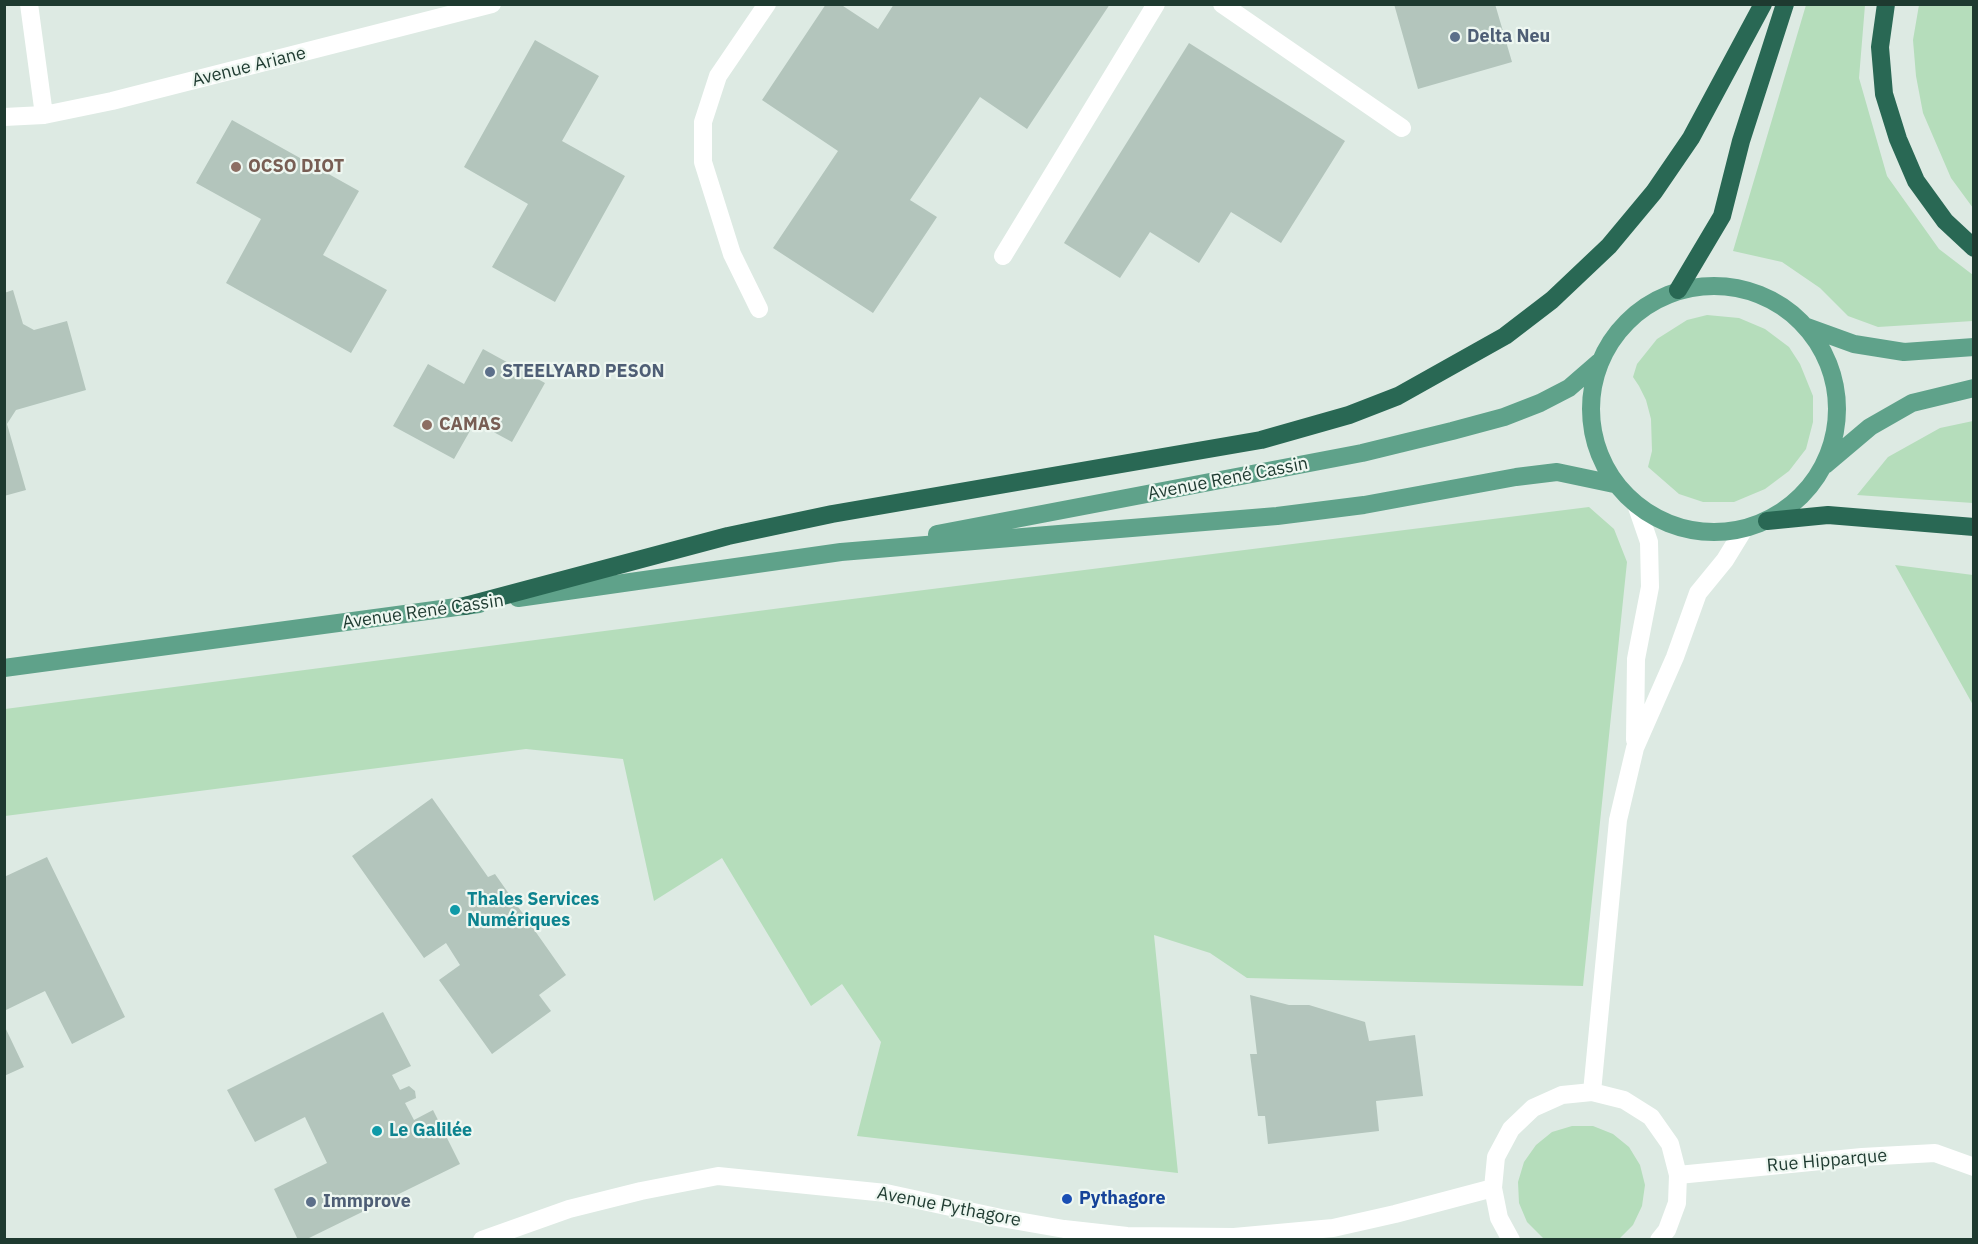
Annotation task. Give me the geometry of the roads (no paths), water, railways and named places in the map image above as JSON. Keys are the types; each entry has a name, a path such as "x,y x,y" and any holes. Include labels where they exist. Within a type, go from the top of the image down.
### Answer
{"highway":[{"path":"465,606 728,536 832,513 1261,440 1349,415 1398,396 1505,336 1552,300 1609,246 1654,192 1691,138 1762,4"},
{"path":"1678,290 1722,216 1741,141 1785,4"},
{"path":"1886,4 1880,47 1884,94 1898,139 1916,181 1946,221 1974,248"},
{"path":"1767,521 1828,515 1974,527"}],"main road":[{"path":"1824,466 1836,431 1837,394 1827,358 1807,327 1780,304 1748,290 1713,285 1678,290 1644,306 1617,330 1599,362 1589,403 1595,446 1614,484 1637,507 1670,525 1707,532 1744,529 1767,521 1800,498 1824,466 1870,427 1912,403 1974,388"},
{"path":"1807,327 1854,344 1904,352 1974,347"},
{"name":"Avenue René Cassin","path":"4,668 465,606 840,552 1272,471 1362,453 1504,417 1540,403 1569,388 1599,362"},
{"name":"Avenue René Cassin","path":"840,552 1277,516 1364,505 1516,477 1557,472 1614,484"}],"street":[{"path":"29,4 44,115"},
{"name":"Avenue Ariane","path":"4,117 44,115 112,101 492,4"},
{"path":"759,309 732,254 704,162 703,122 718,76 767,4"},
{"path":"1003,256 1156,4"},
{"path":"1222,4 1402,128"},
{"path":"1635,748 1636,659 1650,587 1649,542 1637,507"},
{"path":"1592,1092 1618,820 1635,748 1675,657 1698,593 1725,560 1744,529"},
{"path":"1511,1239 1499,1218 1493,1188 1496,1157 1511,1129 1533,1108 1552,1099 1562,1095 1592,1092 1624,1100 1651,1117 1670,1144 1678,1175 1677,1203 1667,1230 1659,1239"},
{"name":"Rue Hipparque","path":"1678,1175 1862,1157 1935,1153 1974,1167"},
{"name":"Avenue Pythagore","path":"482,1239 569,1209 641,1191 718,1176 886,1193 1012,1220 1127,1236 1234,1237 1334,1228 1493,1188"}],"place":[{"name":"Delta Neu","path":"1455,37"},
{"name":"OCSO DIOT","path":"236,167"},
{"name":"STEELYARD PESON","path":"490,372"},
{"name":"CAMAS","path":"427,425"},
{"name":"Thales Services Numériques","path":"455,910"},
{"name":"Le Galilée","path":"377,1131"},
{"name":"Pythagore","path":"1067,1199"},
{"name":"Immprove","path":"311,1202"}]}
